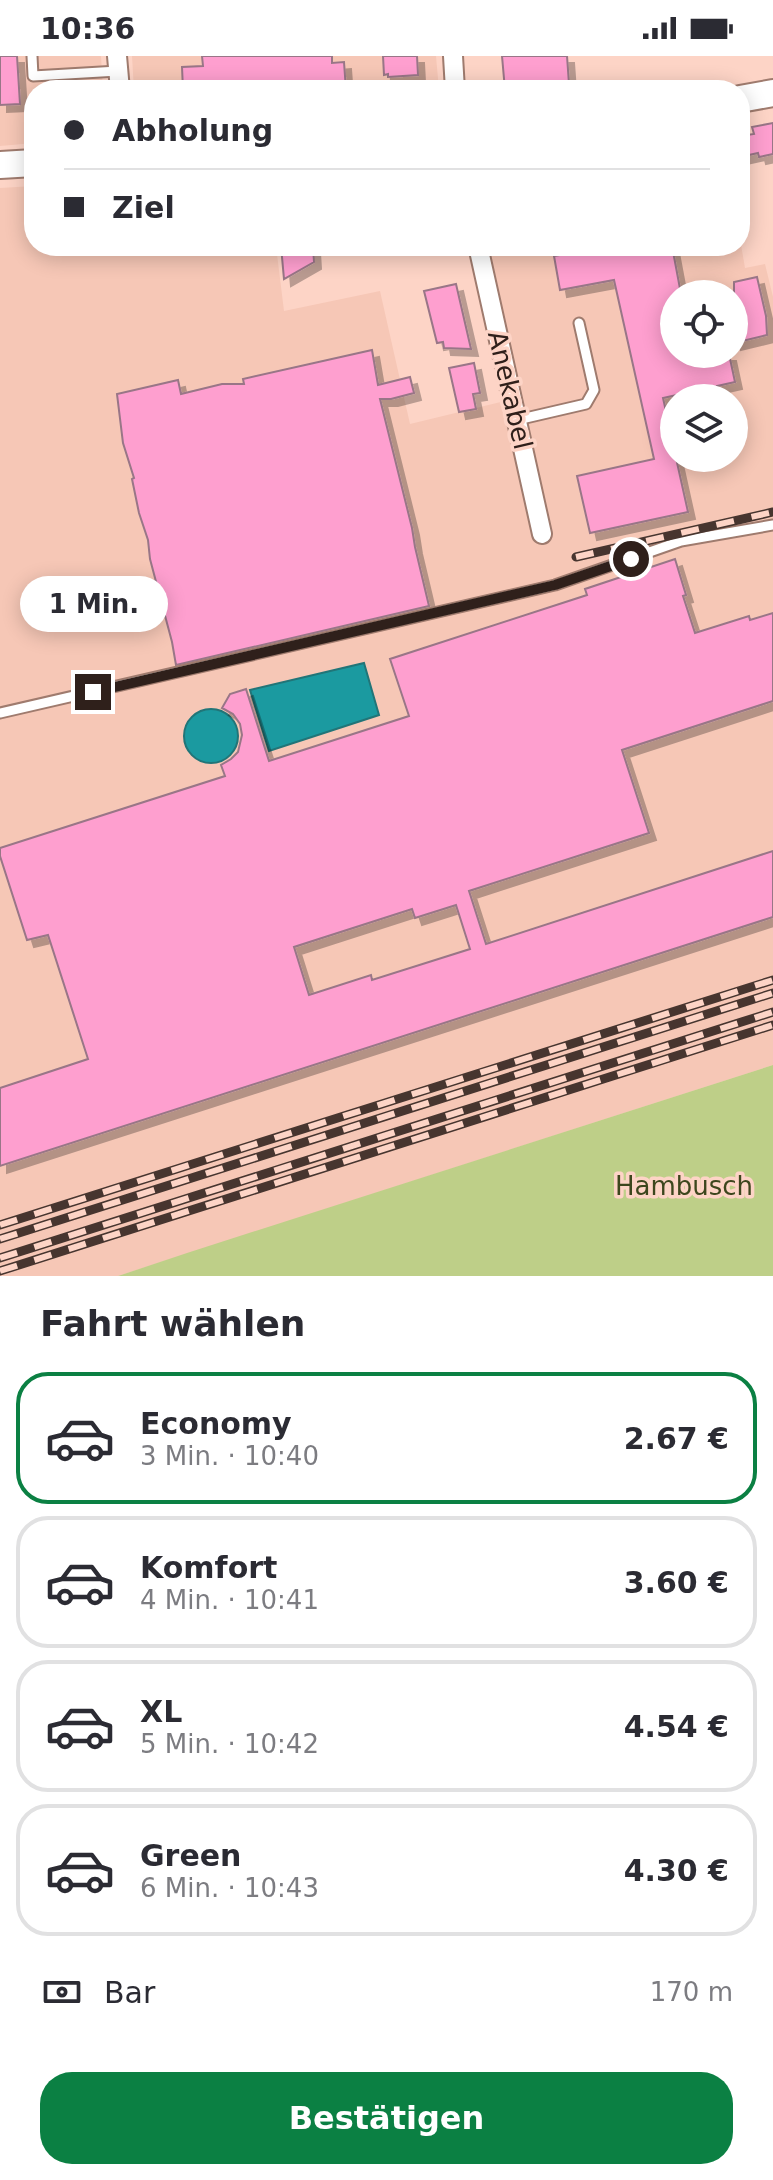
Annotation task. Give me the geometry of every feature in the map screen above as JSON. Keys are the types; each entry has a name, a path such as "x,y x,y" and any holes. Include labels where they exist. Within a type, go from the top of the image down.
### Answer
{"street":[{"path":"453,56 454,80"},
{"path":"750,97 773,93"},
{"path":"0,165 24,164"},
{"name":"Anekabel","path":"480,256 542,534"}],"lane":[{"path":"32,56 33,76 118,63"},
{"path":"517,420 586,404 594,390 579,323"},
{"path":"0,713 555,585 681,541 773,525"}],"shaded area":[{"path":"0,56 101,56 102,80 24,80 24,144 0,146"},
{"path":"132,56 436,56 438,80 133,80"},
{"path":"24,187 24,256 277,256 284,311 380,291 410,424 521,397 491,256 743,256 745,268 765,264 773,297 773,1065 118,1276 0,1276 0,188"}],"green space":[{"name":"Hambusch","path":"773,1065 773,1276 118,1276 187,1253"}],"water":[{"path":"364,663 379,715 269,751 250,690"},
{"path":"211,709 230,717 238,736 230,755 211,763 192,755 184,736 192,717"}],"building":[{"path":"0,56 17,56 20,104 0,105"},
{"path":"202,56 332,56 332,63 344,62 345,80 183,80 182,67 203,66"},
{"path":"383,56 417,56 418,75 384,75"},
{"path":"502,56 567,56 569,80 504,80"},
{"path":"773,123 773,154 759,157 758,153 750,155 750,135 754,134 752,127"},
{"path":"282,256 314,256 314,262 284,279"},
{"path":"554,256 674,256 678,280 660,280 660,368 732,368 735,382 660,384 660,472 679,472 688,512 590,533 577,476 654,459 614,280 560,290"},
{"path":"757,277 767,335 748,340 748,280 743,280"},
{"path":"456,284 471,349 444,348 443,342 437,343 424,291"},
{"path":"372,350 378,385 410,377 414,393 380,399 429,606 176,665 139,513 134,478 123,443 117,394 178,380 181,394 222,384 244,384 243,379"},
{"path":"474,363 480,393 473,394 476,409 459,412 449,368"},
{"path":"675,559 695,633 749,616 750,620 773,613 773,701 622,750 649,833 469,891 486,944 773,851 773,917 0,1166 0,1088 88,1059 48,935 27,940 0,848 225,776 221,765 238,752 242,735 240,724 233,714 222,708 230,694 246,689 269,761 409,716 390,659 587,595 585,589","holes":["456,905 470,949 372,980 371,975 309,995 294,947 412,909 415,918"]}],"railway":[{"path":"576,557 773,512"},
{"path":"0,1225 773,980"},
{"path":"0,1239 773,993"},
{"path":"0,1258 773,1012"},
{"path":"0,1271 773,1025"}],"route":[{"path":"93,692 555,585 631,559"}]}
